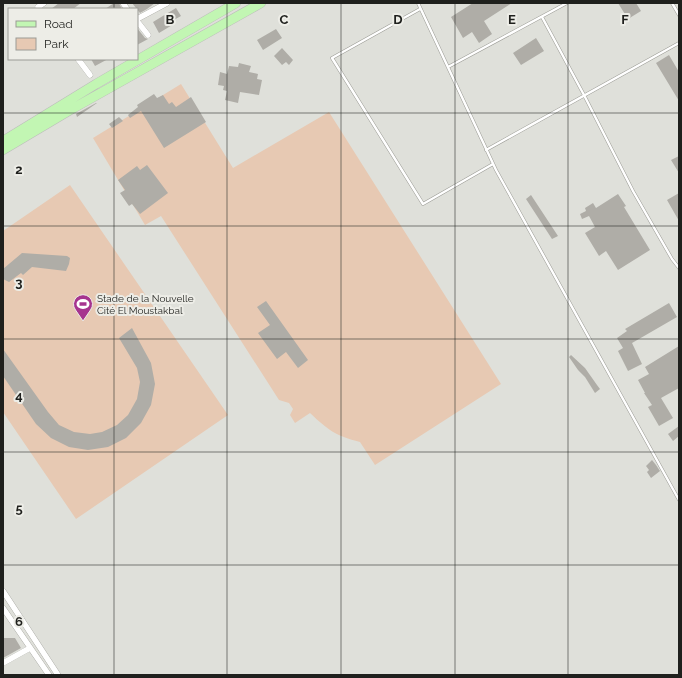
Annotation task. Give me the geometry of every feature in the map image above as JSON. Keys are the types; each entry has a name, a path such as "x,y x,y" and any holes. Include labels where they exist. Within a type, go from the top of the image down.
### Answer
{"main road":[{"path":"138,60 236,3"},
{"path":"3,150 15,138 70,106 261,3"},
{"path":"70,106 96,84 137,60"},
{"path":"3,141 15,138"}],"street":[{"path":"138,19 167,3"},
{"path":"138,21 148,35"},
{"path":"79,60 90,75"},
{"path":"3,592 58,675"},
{"path":"3,608 49,675"},
{"path":"3,663 30,648"}],"lane":[{"path":"418,3 493,164 679,500"},
{"path":"448,67 567,3"},
{"path":"672,3 679,15"},
{"path":"420,9 332,58 423,204 493,164"},
{"path":"542,17 633,191 672,259 679,268"},
{"path":"486,150 679,43"}],"green space":[{"path":"181,84 233,168 329,112 501,384 375,465 360,442 338,435 322,424 310,413 295,423 290,415 293,409 289,403 279,400 161,216 145,225 93,138"},
{"name":"Stade de la Nouvelle Cité El Moustakbal","path":"70,185 228,415 76,519 3,412 3,231"}],"building":[{"path":"59,3 81,3 74,8 52,8"},
{"path":"114,3 119,3 122,8 106,8"},
{"path":"132,3 155,3 140,13 138,8 136,8"},
{"path":"473,3 512,3 484,21 492,34 479,43 472,32 463,38 451,17"},
{"path":"618,3 636,3 641,11 628,19"},
{"path":"176,8 181,16 172,21 174,24 159,33 153,22"},
{"path":"138,29 145,38 148,39 138,44"},
{"path":"276,29 282,38 263,50 257,40"},
{"path":"536,38 544,51 521,65 513,53"},
{"path":"282,48 293,60 289,65 286,62 282,65 274,56"},
{"path":"669,55 679,72 679,101 656,63"},
{"path":"92,60 106,60 95,66"},
{"path":"239,63 251,66 249,72 258,74 257,79 262,80 259,95 240,92 238,103 225,100 227,91 223,90 224,86 218,85 220,72 227,74 229,66 238,67"},
{"path":"154,94 157,98 163,95 169,104 172,102 176,107 191,97 206,122 164,148 141,111 130,118 128,115 138,107 137,105"},
{"path":"97,103 77,117 76,114"},
{"path":"119,117 123,121 112,128 109,124"},
{"path":"679,156 679,173 671,160"},
{"path":"147,165 168,193 140,214 132,204 129,206 120,193 125,190 118,180 137,166 140,170"},
{"path":"679,193 679,221 667,200"},
{"path":"618,194 626,206 624,207 650,250 618,270 606,251 599,256 585,233 595,227 589,216 582,219 580,214 586,211 585,208 593,203 596,208"},
{"path":"531,195 558,236 552,239 526,199"},
{"path":"22,253 67,256 70,258 69,264 66,271 32,267 23,275 21,273 9,282 3,279 3,269"},
{"path":"266,301 308,360 298,368 286,352 277,359 258,333 270,325 257,307"},
{"path":"669,303 677,317 632,343 642,364 628,371 618,351 623,348 617,338 627,331 625,329"},
{"path":"132,328 151,363 155,384 151,405 141,423 126,438 108,447 88,450 69,447 51,438 36,424 3,376 3,349 59,425 74,432 90,434 102,432 117,425 128,415 137,399 140,382 137,368 119,338"},
{"path":"679,346 679,388 661,398 673,418 659,426 648,407 652,405 638,380 649,374 645,367"},
{"path":"571,355 585,368 600,389 595,393 585,377 569,357"},
{"path":"679,426 679,436 673,441 668,434"},
{"path":"652,460 660,471 651,478 647,472 649,470 646,466"},
{"path":"3,638 15,638 21,648 3,658"}],"place":[{"name":"Stade de la Nouvelle Cité El Moustakbal","path":"83,321"}]}
